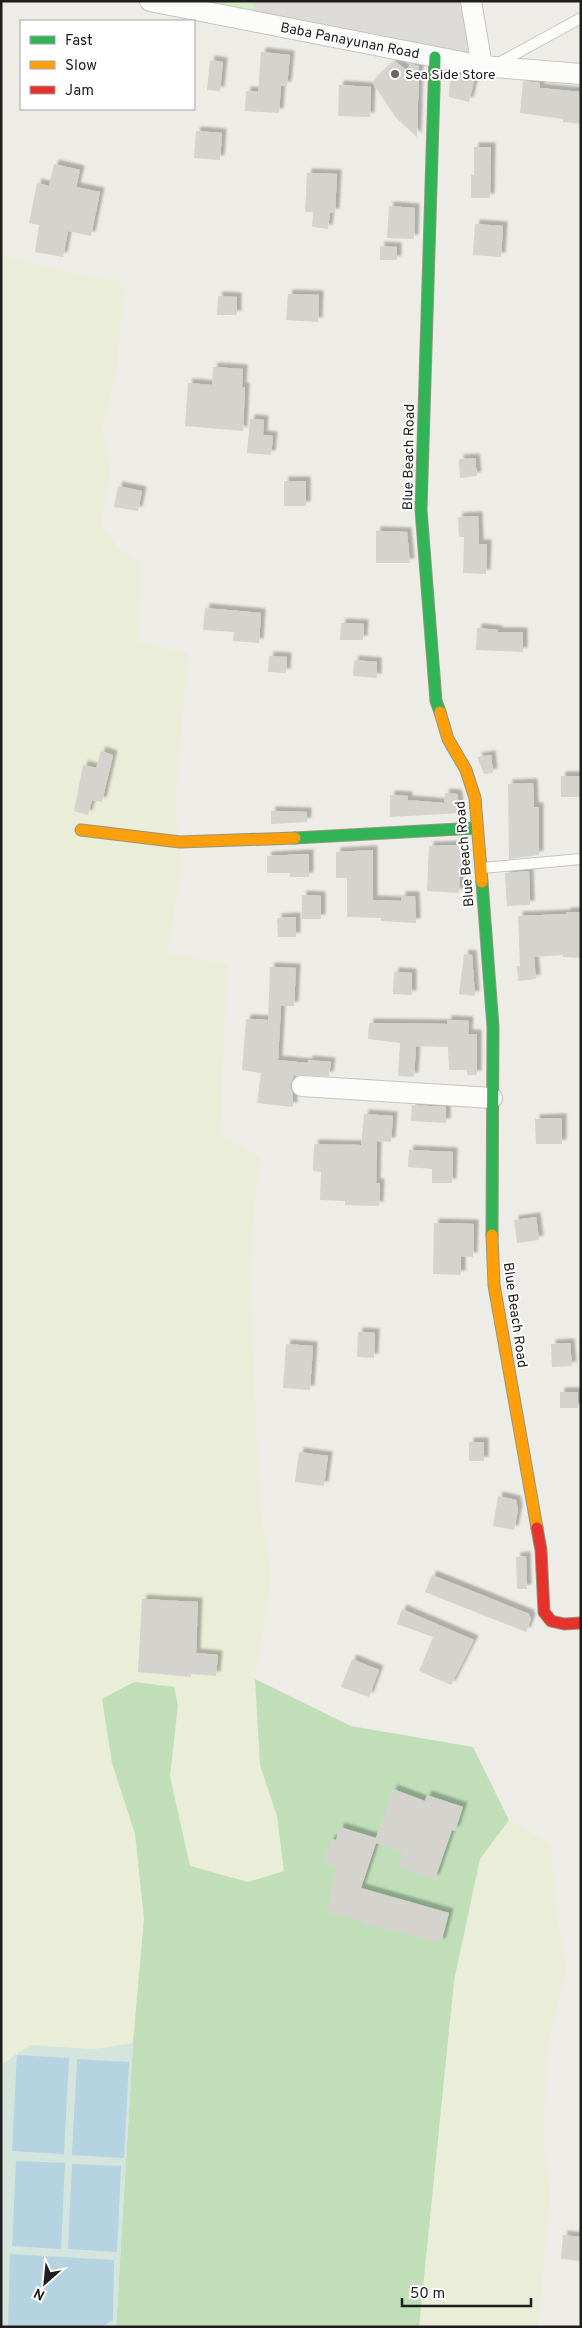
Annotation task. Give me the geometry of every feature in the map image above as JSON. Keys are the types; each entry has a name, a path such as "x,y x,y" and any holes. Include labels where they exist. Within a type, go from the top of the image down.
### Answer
{"street":[{"name":"Baba Panayunan Road","path":"150,1 487,66 581,74"},
{"path":"471,1 487,66"},
{"name":"Blue Beach Road","path":"435,57 421,510 436,701 448,739 466,770 475,798 492,1027 492,1254 494,1285 541,1550 544,1612 551,1621 564,1624 581,1623"},
{"path":"82,830 180,842 231,842 477,828"},
{"path":"302,1086 492,1098"}],"lane":[{"path":"487,66 581,18"},
{"path":"480,868 581,859"}],"shaded area":[{"path":"253,1 461,1 470,54 254,11"},
{"path":"133,2043 116,2327 1,2327 1,2065 30,2045 94,2049"}],"green space":[{"path":"197,1 253,1 254,11"},
{"path":"1,256 79,275 124,282 118,362 102,427 110,468 101,524 120,550 140,562 138,642 188,653 175,804 181,864 168,953 227,964 220,1135 260,1156 252,1233 250,1289 260,1504 271,1579 255,1679 260,1765 277,1816 284,1871 248,1882 190,1867 170,1776 178,1706 112,1763 135,1834 144,1918 133,2043 94,2049 30,2045 1,2065"},
{"path":"255,1679 351,1726 473,1747 509,1820 480,1859 454,1981 419,2327 116,2327 133,2043 144,1918 135,1834 112,1763 102,1699 134,1682 174,1687 178,1706 170,1776 190,1866 248,1882 284,1871 277,1816 260,1765"},
{"path":"509,1820 551,1844 556,1913 567,1967 548,2044 543,2136 550,2192 538,2327 419,2327 454,1981 480,1859"}],"water":[{"path":"17,2055 69,2058 64,2154 12,2151"},
{"path":"77,2059 129,2062 124,2158 72,2155"},
{"path":"16,2161 65,2163 61,2249 12,2246"},
{"path":"72,2164 121,2166 117,2252 68,2249"},
{"path":"10,2254 114,2260 113,2320 101,2327 8,2327"}],"building":[{"path":"261,52 290,55 287,86 281,86 279,113 245,111 246,91 258,92"},
{"path":"210,60 223,62 220,91 207,90"},
{"path":"395,61 406,70 411,64 419,66 417,137 396,118 372,82"},
{"path":"450,72 475,77 469,102 449,97"},
{"path":"523,81 540,83 540,88 581,92 581,124 563,122 563,119 520,113"},
{"path":"339,85 371,87 370,117 338,116"},
{"path":"196,131 222,133 220,160 194,158"},
{"path":"474,147 491,147 490,198 471,198 471,175 474,175"},
{"path":"54,164 80,170 76,187 100,192 91,236 68,231 63,257 35,252 39,225 29,223 37,183 49,186"},
{"path":"307,173 337,174 335,213 330,213 328,229 312,227 313,212 305,212"},
{"path":"389,206 415,208 414,239 387,238"},
{"path":"475,224 503,226 501,257 473,255"},
{"path":"380,246 397,247 397,260 380,260"},
{"path":"288,294 319,295 318,322 286,320"},
{"path":"218,296 237,297 237,315 217,315"},
{"path":"213,367 243,369 242,387 245,387 243,431 185,426 188,383 212,385"},
{"path":"250,419 264,420 263,435 273,436 271,455 247,453"},
{"path":"475,458 477,476 460,478 459,459"},
{"path":"284,481 306,481 306,506 284,506"},
{"path":"118,486 142,491 138,511 114,507"},
{"path":"478,516 479,544 487,544 486,574 463,573 464,537 459,537 458,517"},
{"path":"376,531 407,532 410,563 376,563"},
{"path":"205,608 261,613 259,643 233,641 234,632 203,630"},
{"path":"341,623 364,624 363,640 340,640"},
{"path":"477,628 498,630 498,632 523,632 523,652 476,650"},
{"path":"269,656 287,657 286,673 268,672"},
{"path":"354,660 377,662 377,678 353,676"},
{"path":"101,751 113,755 102,802 92,800 88,815 74,811 83,765 96,768"},
{"path":"491,755 493,773 484,774 477,757"},
{"path":"561,776 581,776 581,797 561,797"},
{"path":"533,783 534,807 539,807 539,855 509,859 508,784"},
{"path":"445,793 457,794 461,813 390,817 390,795 408,796 408,800 444,803"},
{"path":"271,811 307,812 307,822 271,824"},
{"path":"461,845 459,893 427,891 429,846"},
{"path":"373,850 373,900 401,901 401,896 415,896 416,923 381,921 381,918 347,917 347,878 336,878 336,852"},
{"path":"309,854 309,877 290,877 290,873 267,873 267,856"},
{"path":"529,871 530,905 507,906 505,873"},
{"path":"302,895 321,896 321,919 302,919"},
{"path":"566,912 581,912 581,958 563,957 563,955 534,957 536,979 518,981 517,966 520,966 518,916 566,914"},
{"path":"296,917 296,937 278,937 277,918"},
{"path":"464,954 472,955 475,996 459,994"},
{"path":"270,967 296,968 294,1006 281,1006 278,1060 308,1063 308,1060 331,1062 329,1076 294,1075 290,1086 293,1094 293,1107 257,1103 261,1073 242,1070 246,1019 268,1020"},
{"path":"394,972 412,973 412,995 393,994"},
{"path":"447,1020 469,1021 468,1034 477,1034 477,1075 467,1075 467,1070 449,1070 448,1047 416,1046 414,1077 398,1076 400,1043 368,1039 369,1023 447,1024"},
{"path":"412,1105 446,1107 446,1123 411,1121"},
{"path":"364,1114 393,1116 391,1142 377,1141 376,1183 380,1183 379,1206 345,1205 345,1201 320,1200 321,1172 313,1171 314,1144 361,1145"},
{"path":"562,1118 562,1144 536,1144 535,1119"},
{"path":"409,1150 453,1152 452,1183 432,1183 432,1169 408,1167"},
{"path":"536,1217 539,1240 517,1243 514,1220"},
{"path":"434,1223 474,1224 473,1257 461,1256 461,1275 433,1274"},
{"path":"358,1332 375,1333 374,1358 357,1357"},
{"path":"570,1343 572,1366 552,1367 551,1344"},
{"path":"286,1344 313,1346 310,1390 283,1388"},
{"path":"560,1392 578,1392 578,1408 560,1408"},
{"path":"469,1442 484,1442 484,1461 469,1461"},
{"path":"299,1452 328,1456 324,1486 295,1482"},
{"path":"498,1496 516,1500 518,1509 514,1530 493,1526"},
{"path":"526,1556 527,1589 517,1589 516,1557"},
{"path":"432,1575 529,1614 531,1619 526,1632 425,1592"},
{"path":"142,1599 198,1602 196,1653 218,1655 216,1676 191,1674 191,1677 138,1672"},
{"path":"402,1609 474,1640 451,1685 419,1671 433,1637 397,1624"},
{"path":"352,1659 379,1670 369,1697 341,1687"},
{"path":"393,1789 425,1801 427,1795 463,1807 455,1831 452,1830 435,1879 399,1868 402,1852 376,1843 361,1888 449,1913 441,1943 364,1924 365,1922 326,1912 337,1867 323,1862 331,1839 336,1840 340,1827 376,1838"},
{"path":"563,2235 581,2237 581,2261 561,2259"}],"traffic: fast":[{"path":"435,57 421,510 436,701 440,712"},
{"path":"295,838 477,828"},
{"path":"482,882 493,1027 492,1235"}],"traffic: slow":[{"path":"440,712 448,739 466,770 475,798 482,882"},
{"path":"81,830 180,842 295,838"},
{"path":"492,1235 494,1285 537,1528"}],"traffic: jam":[{"path":"537,1528 541,1550 544,1612 551,1621 564,1624 581,1623"}],"place":[{"name":"Sea Side Store","path":"395,74"}]}
